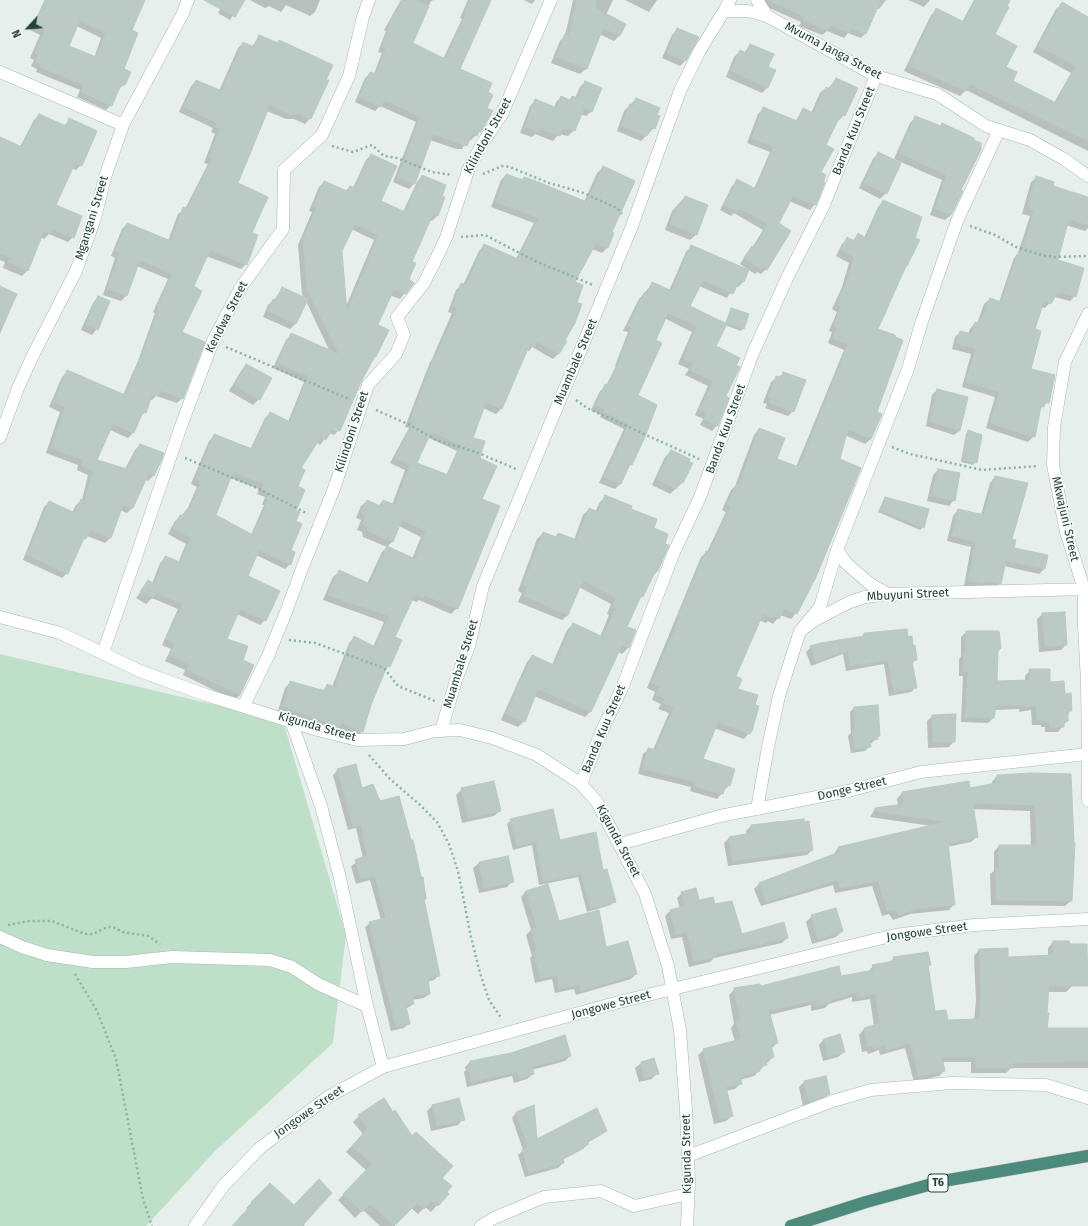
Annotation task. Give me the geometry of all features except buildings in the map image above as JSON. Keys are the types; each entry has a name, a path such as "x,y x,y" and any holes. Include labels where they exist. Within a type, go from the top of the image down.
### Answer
{"highway":[{"name":"T6","path":"791,1226 866,1202 943,1181 1088,1156"}],"street":[{"name":"Mgangani Street","path":"0,437 31,360 76,271 95,218 105,177 123,125 182,15 188,0"},
{"name":"Kendwa Street","path":"103,653 172,453 213,341 240,287 283,229 284,170 322,135 349,76 363,17 369,0"},
{"name":"Kilindoni Street","path":"244,705 275,639 335,486 368,385 396,354 404,335 397,317 424,283 446,238 467,174 482,144 502,114 551,0"},
{"name":"Muambale Street","path":"441,731 448,705 469,646 483,586 632,226 680,91 699,52 730,0"},
{"path":"757,0 767,16"},
{"name":"Mvuma Janga Street","path":"724,12 748,11 767,16 876,76 937,94 986,126 1030,140 1064,159 1088,176"},
{"path":"0,72 123,125"},
{"name":"Banda Kuu Street","path":"581,784 600,735 622,688 674,552 700,497 713,465 753,353 788,276 823,207 876,76"},
{"path":"757,809 779,696 800,631 820,607 837,550 908,370 921,324 957,221 999,130"},
{"name":"Mkwajuni Street","path":"1088,314 1063,368 1054,427 1053,465 1066,532 1086,589 1084,625 1088,801"},
{"path":"837,550 846,562 870,584 888,594"},
{"name":"Mbuyuni Street","path":"800,631 815,620 850,602 865,597 888,594 1086,589"},
{"name":"Kigunda Street","path":"0,617 60,632 140,671 206,695 244,705 290,721 357,740 404,739 441,731 460,730 492,738 536,755 581,784 597,802 645,894 664,953 680,1030 688,1156 687,1226"},
{"path":"290,721 321,806 338,871 367,1006 384,1067"},
{"name":"Donge Street","path":"620,844 677,827 848,791 921,772 1088,754"},
{"name":"Jongowe Street","path":"195,1226 224,1185 261,1147 328,1097 384,1067 672,989 895,935 974,925 1088,919"},
{"path":"0,937 22,947 66,958 93,962 126,962 172,957 270,960 292,967 318,984 367,1006"},
{"path":"688,1156 833,1101 871,1090 951,1083 1046,1085 1088,1098"},
{"path":"481,1226 494,1218 544,1197 601,1191 634,1206 688,1194"}],"path":[{"path":"322,135 321,140 344,150 354,152 372,146 384,156 402,160 432,172 448,175 480,175 502,166 510,167 581,192 617,208 632,226"},
{"path":"957,221 995,235 1016,247 1041,255 1054,257 1088,256"},
{"path":"446,238 484,235 535,261 606,291"},
{"path":"213,341 397,419 436,440 491,457 529,476"},
{"path":"564,389 587,408 713,465"},
{"path":"879,442 910,454 982,470 1053,465"},
{"path":"172,453 254,487 321,521"},
{"path":"275,639 315,643 384,668 398,686 448,705"},
{"path":"357,740 390,779 437,822 449,844 458,871 471,938 489,1000 512,1032"},
{"path":"0,926 29,921 52,921 85,934 93,934 107,927 113,927 123,932 148,936 158,942 172,957"},
{"path":"66,958 97,1011 116,1059 142,1199 152,1226"}],"green space":[{"path":"0,654 283,721 346,935 333,1043 215,1151 146,1226 0,1226"}]}
